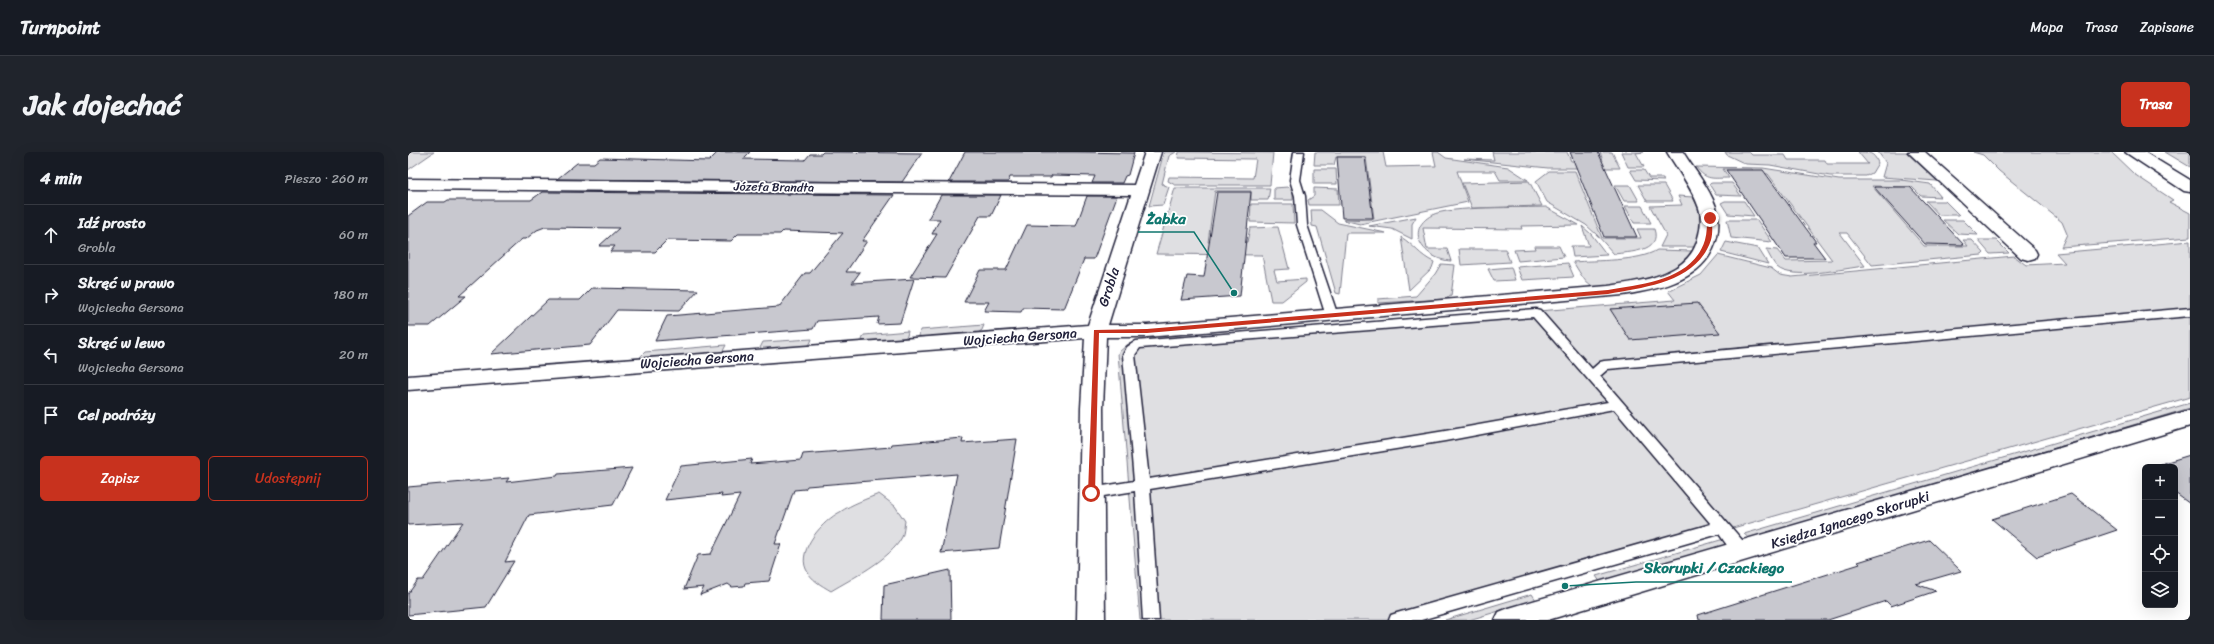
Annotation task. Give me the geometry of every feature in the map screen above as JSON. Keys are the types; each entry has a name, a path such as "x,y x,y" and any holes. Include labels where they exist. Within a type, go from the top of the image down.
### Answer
{"street":[{"name":"Grobla","path":"1091,620 1091,493 1096,331 1153,152"},
{"name":"Wojciecha Gersona","path":"408,383 1096,331 1147,331 1608,292 1646,286 1684,272 1700,257 1708,239 1710,218 1706,205 1675,152"},
{"path":"1916,152 2028,254"},
{"path":"2133,152 2190,187"},
{"name":"Józefa Brandta","path":"408,184 1140,190"},
{"name":"Księdza Ignacego Skorupki","path":"1509,620 1743,552 2190,418"}],"lane":[{"path":"1299,152 1295,180 1300,196 1302,225 1332,316"},
{"path":"1593,376 1604,364 2190,312"},
{"path":"1150,620 1142,485 1130,355 1131,350 1136,345 1536,313 1585,370 1593,376 1618,404 1743,552"},
{"path":"1091,493 1445,436 1618,404"},
{"path":"1397,620 1722,527"}],"shaded area":[{"path":"408,152 434,152 408,170"},
{"path":"1164,152 1176,152 1169,156 1162,184 1169,187 1163,205 1149,206"},
{"path":"1179,152 1273,153 1270,185 1175,185 1168,181 1169,177 1253,178 1256,159 1178,158"},
{"path":"1315,152 1383,152 1386,167 1436,166 1433,152 1438,152 1446,158 1508,167 1528,180 1500,180 1495,171 1457,171 1468,202 1360,224 1343,220 1374,219 1366,157 1336,157 1334,165 1314,165"},
{"path":"1492,152 1567,152 1571,161 1603,161 1600,152 1612,152 1620,168 1548,168 1464,159 1494,160"},
{"path":"1621,152 1644,152 1636,153 1644,167 1628,167"},
{"path":"1725,152 1749,152 1752,155 1785,155 1788,160 1825,160 1827,164 1868,164 1858,152 1865,152 1873,155 1878,163 1872,173 1866,176 1830,176 1770,165 1746,164 1727,155"},
{"path":"1878,152 1906,152 1937,181 1882,177 1886,163"},
{"path":"1973,152 2111,152 2134,174 2173,200 2169,202 2190,213 2190,237 2061,247 2067,234 2062,222 1999,171 1983,155"},
{"path":"2165,152 2190,152 2190,167"},
{"path":"1696,167 1763,168 1839,180 1901,180 1930,184 1941,197 1921,196 1912,187 1872,186 1924,246 1968,246 1963,240 1972,240 1984,253 1982,255 1872,265 1847,233 1840,233 1865,266 1806,273 1784,271 1777,267 1766,249 1777,250 1786,261 1832,260 1768,174 1755,173 1752,169 1723,169 1729,178 1710,178 1703,175"},
{"path":"1314,169 1336,169 1337,184 1314,184"},
{"path":"1630,170 1644,170 1649,178 1663,178 1664,181 1636,180"},
{"path":"1549,171 1575,171 1602,238 1641,238 1637,229 1654,229 1655,237 1653,242 1643,249 1614,254 1586,225 1547,202 1536,181"},
{"path":"1529,181 1542,206 1472,208 1462,183"},
{"path":"1732,183 1741,196 1716,195 1709,184"},
{"path":"1615,185 1630,185 1639,201 1624,201"},
{"path":"1638,185 1664,185 1673,201 1647,201"},
{"path":"1288,187 1293,191 1293,200 1274,200 1274,188"},
{"path":"1175,188 1270,188 1268,200 1251,200 1251,191 1215,191 1208,242 1247,242 1250,228 1278,227 1289,269 1274,270 1277,281 1306,279 1306,282 1282,301 1271,301 1262,255 1156,254"},
{"path":"1314,188 1338,189 1339,205 1309,205 1308,200 1314,196"},
{"path":"1678,196 1693,197 1701,222 1698,240 1695,247 1660,247 1666,235 1650,206 1682,205"},
{"path":"1725,201 1744,201 1754,216 1728,214 1721,203"},
{"path":"1926,201 1945,201 1959,215 1939,215"},
{"path":"1251,204 1293,204 1294,223 1250,222"},
{"path":"1625,206 1642,206 1651,223 1634,223"},
{"path":"1546,207 1579,225 1521,226 1522,229 1423,228 1427,249 1447,249 1451,261 1433,256 1421,244 1418,236 1419,229 1423,222 1432,215 1441,212 1487,208"},
{"path":"1311,210 1321,210 1338,223 1386,233 1346,233 1340,294 1336,293 1317,227 1312,226"},
{"path":"1416,217 1412,224 1412,239 1392,229 1369,226"},
{"path":"1727,220 1757,220 1772,242 1731,238"},
{"path":"1943,220 1963,220 1978,235 1958,234"},
{"path":"1582,226 1591,234 1607,255 1573,257 1571,246 1589,246"},
{"path":"1401,237 1425,257 1434,262 1432,268 1409,290"},
{"path":"1978,240 1996,240 2009,253 1990,254"},
{"path":"2190,241 2190,397 1412,620 1140,620 1118,353 1128,344 1675,300 1668,291 1701,275 1718,255 1771,268 1780,275 1792,277 2014,256 2026,265 2065,263 2056,253"},
{"path":"1726,242 1758,248 1768,264 1721,252"},
{"path":"1534,246 1559,246 1564,257 1518,261 1514,250 1535,249"},
{"path":"1459,249 1505,249 1510,262 1461,265"},
{"path":"1657,250 1692,251 1679,265 1672,269 1649,278 1622,286 1609,288 1599,288 1588,284 1573,262 1628,259 1649,254"},
{"path":"1568,263 1574,277 1522,280 1517,267"},
{"path":"1441,264 1455,265 1451,296 1445,299 1378,303 1378,299 1416,296 1435,274"},
{"path":"1511,267 1515,280 1494,281 1488,269"},
{"path":"984,325 982,330 978,333 923,337 919,336 920,330"},
{"path":"908,331 907,336 902,339 866,342 862,340 864,335"},
{"path":"812,339 810,344 804,347 763,350 760,348 763,342"},
{"path":"726,345 723,351 718,353 643,359 640,357 645,352"},
{"path":"2190,403 2190,408 1750,539 1744,534"},
{"path":"879,494 895,506 905,521 902,537 897,545 880,561 831,591 813,579 806,569 804,561 805,553 809,544 820,528 834,516 854,504"},
{"path":"1724,539 1728,544 1601,583 1596,576"},
{"path":"1532,594 1536,600 1469,620 1445,620"}],"building":[{"path":"718,152 750,152 743,159 805,160 810,154 821,154 823,152 922,153 902,182 557,179 577,163 594,163 600,158 709,161"},
{"path":"965,152 1134,153 1128,175 1125,176 1122,183 1092,183 1095,176 1052,175 1051,177 1010,177 1008,182 949,182"},
{"path":"1570,152 1598,152 1637,237 1604,237"},
{"path":"1337,157 1365,157 1373,218 1342,218"},
{"path":"1726,170 1763,170 1816,242 1813,242 1825,258 1786,258"},
{"path":"1874,187 1910,187 1964,245 1925,244"},
{"path":"542,192 894,195 862,241 867,241 846,272 860,272 852,283 914,279 900,323 877,324 879,317 817,321 813,329 655,341 667,316 779,307 805,273 810,273 843,233 783,231 780,234 738,234 731,241 667,240 655,252 610,252 615,246 599,246 619,228 545,227 537,230 526,239 522,239 459,296 466,296 430,326 408,326 408,216 427,202 445,202 448,200 531,200"},
{"path":"1217,192 1251,192 1240,296 1181,300 1187,276 1204,277"},
{"path":"941,195 1001,195 991,216 980,216 945,278 910,277 937,234 932,234 940,219 928,219"},
{"path":"1087,196 1117,196 1094,259 1084,259 1064,309 1023,308 1021,312 984,311 989,302 964,302 980,270 1006,270 1027,225 1076,226"},
{"path":"592,288 698,290 679,311 617,310 590,345 491,354 548,300 580,300"},
{"path":"1697,303 1720,333 1630,340 1610,309"},
{"path":"963,438 962,443 1017,439 999,548 941,553 957,474 807,486 805,489 794,490 775,544 781,544 769,581 745,583 744,586 732,587 728,584 700,595 704,587 684,589 698,555 711,554 740,495 721,497 722,494 665,500 681,466 752,459 750,464 801,460 803,454 891,447 892,444"},
{"path":"2190,455 2190,504 2178,495 2178,464 2161,464"},
{"path":"632,468 613,505 529,515 505,562 514,561 486,607 408,615 408,594 418,580 423,580 463,522 408,525 408,487 509,478 506,482 557,476 558,474"},
{"path":"2071,494 2117,530 2037,557 1992,519"},
{"path":"1929,540 1961,571 1916,584 1936,591 1891,606 1886,601 1828,620 1699,620 1698,615 1860,564 1858,562"},
{"path":"950,570 951,620 883,620 884,585"}],"place":[{"name":"Żabka","path":"1234,293"},
{"name":"Skorupki / Czackiego","path":"1565,586"}],"route":[{"path":"1091,493 1092,408 1096,331 1147,331 1332,316 1608,292 1646,286 1684,272 1700,257 1708,239 1710,218"}]}
